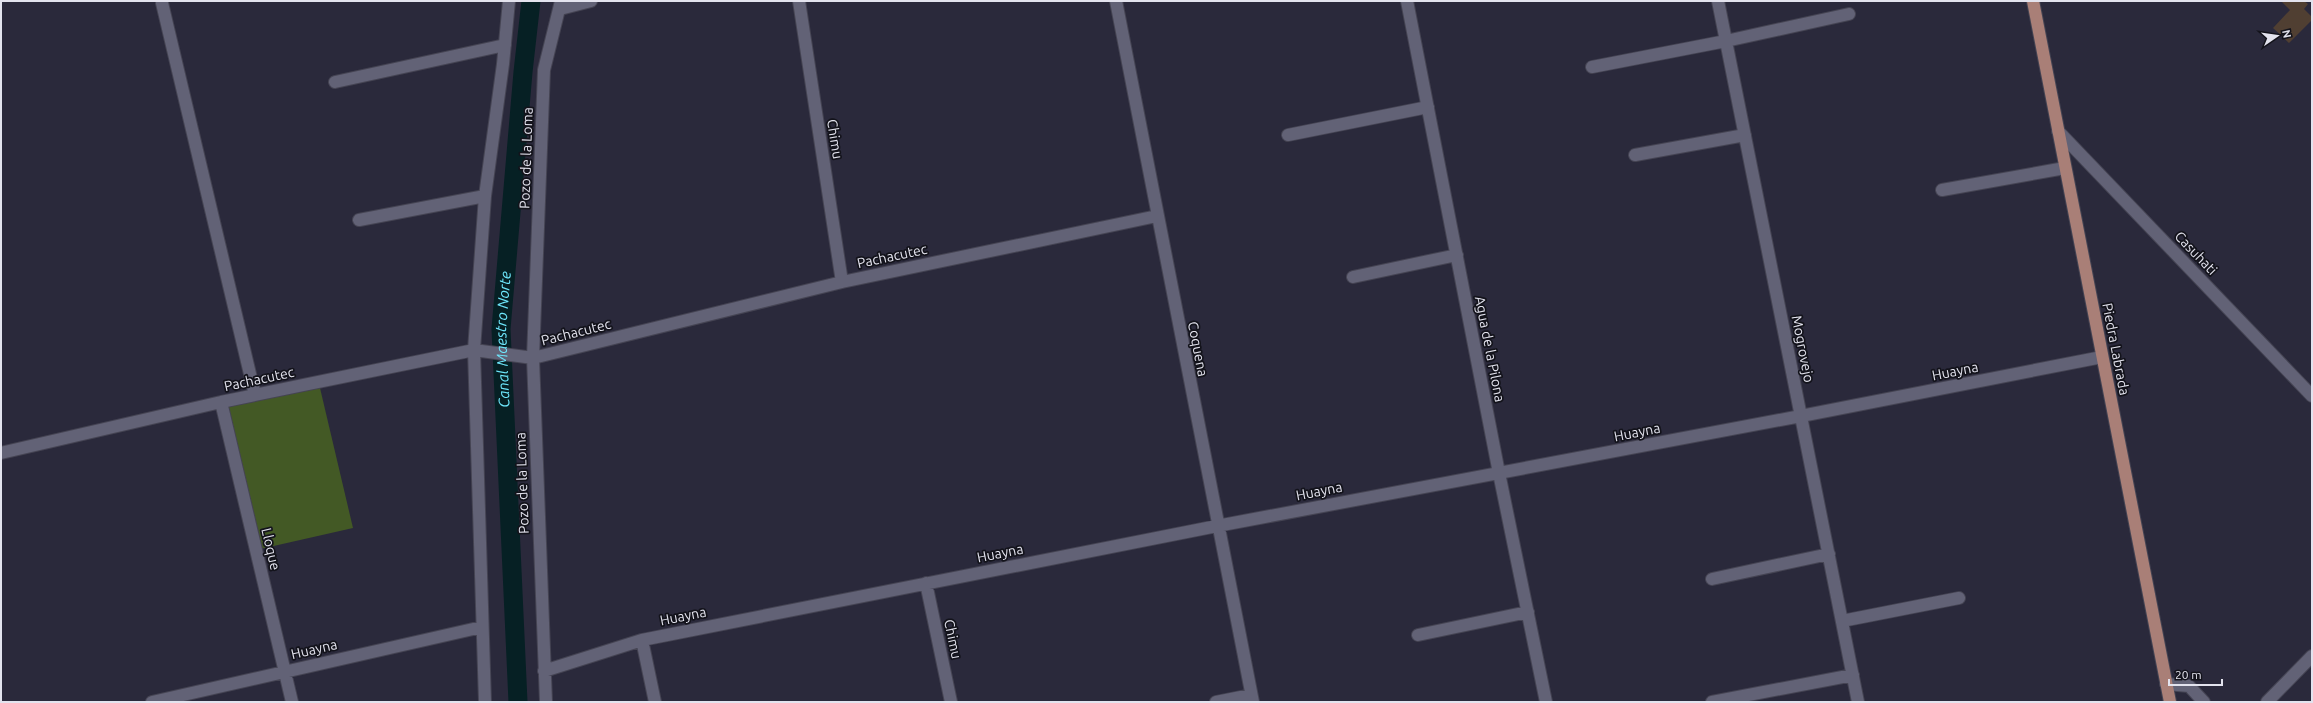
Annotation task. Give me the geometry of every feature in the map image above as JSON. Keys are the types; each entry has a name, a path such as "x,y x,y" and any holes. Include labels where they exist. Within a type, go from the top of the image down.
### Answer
{"main road":[{"name":"Piedra Labrada","path":"2032,1 2170,702"}],"street":[{"path":"486,702 482,627 474,350 485,196 509,1"},
{"path":"561,5 591,1"},
{"name":"Chimu","path":"799,1 842,282"},
{"name":"Coquena","path":"1116,1 1252,698"},
{"name":"Agua de la Pilona","path":"1407,1 1458,255 1499,473 1546,702"},
{"name":"Mogrovejo","path":"1718,1 1858,702"},
{"path":"162,3 255,395"},
{"name":"Pozo de la Loma","path":"546,702 533,358 544,70 561,5"},
{"path":"1592,67 1726,41 1849,14"},
{"path":"335,82 504,45"},
{"path":"1288,135 1428,107"},
{"name":"Casuhati","path":"2058,131 2312,396"},
{"path":"1635,155 1745,135"},
{"path":"1942,190 2065,168"},
{"path":"359,220 485,196"},
{"name":"Pachacutec","path":"1,453 221,402 474,350 533,358 842,282 1157,216"},
{"path":"1353,278 1458,255"},
{"name":"Huayna","path":"544,671 642,640 1218,526 1801,416 2102,357"},
{"name":"Lloque","path":"221,402 292,702"},
{"path":"1712,579 1828,554"},
{"name":"Chimu","path":"926,583 951,702"},
{"path":"1842,621 1959,598"},
{"path":"1418,635 1528,612"},
{"name":"Huayna","path":"152,702 482,627"},
{"path":"642,640 655,702"},
{"path":"2267,702 2312,656"},
{"path":"1712,702 1852,675"},
{"path":"2166,684 2189,686 2204,702"},
{"path":"1216,702 1252,698"}],"green space":[{"path":"320,388 353,528 256,550 222,408"}],"building":[{"path":"2281,1 2304,1 2308,4 2304,9 2312,17 2312,20 2289,43 2273,28 2290,10"}],"waterway":[{"name":"Canal Maestro Norte","path":"518,702 501,329 523,72 531,1"}]}
